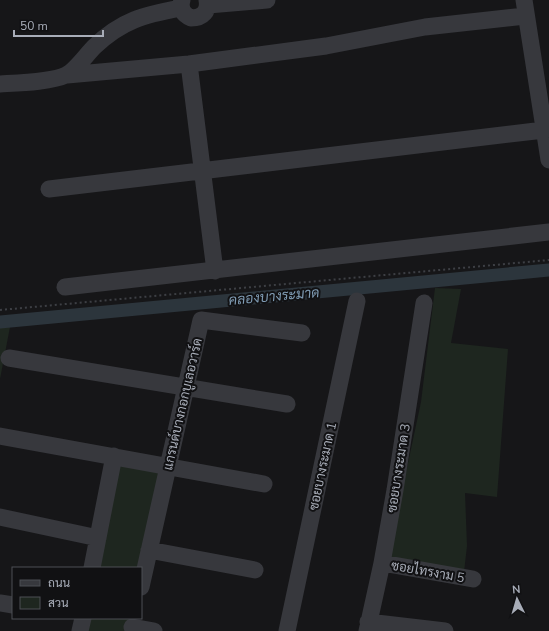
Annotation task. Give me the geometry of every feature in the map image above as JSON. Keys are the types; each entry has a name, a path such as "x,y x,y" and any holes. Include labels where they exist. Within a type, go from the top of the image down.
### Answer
{"street":[{"path":"67,75 111,32 130,20 181,4 186,16 196,18 204,14 207,2 267,0"},
{"path":"0,84 35,82 67,75 190,64 326,46 524,8 549,160"},
{"path":"190,64 214,271"},
{"path":"49,189 202,172 544,130"},
{"path":"65,287 549,232"},
{"name":"ซอยบางระมาด 1","path":"287,631 357,301"},
{"name":"ซอยบางระมาด 3","path":"368,626 382,563 395,490 424,304"},
{"name":"แกรนด์บางกอกบูเลอวาร์ด","path":"142,582 201,320 302,333"},
{"path":"9,358 286,404"},
{"path":"0,436 168,465 264,484"},
{"path":"92,567 114,456"},
{"path":"0,517 98,538"},
{"path":"149,550 255,570"},
{"name":"ซอยไทรงาม 5","path":"382,563 473,579"},
{"path":"0,603 12,605"},
{"path":"132,625 154,631"},
{"path":"368,626 445,631"}],"path":[{"path":"0,310 549,260"}],"green space":[{"path":"435,288 461,289 451,343 508,349 497,497 465,493 467,546 464,572 388,557 421,402"},
{"path":"10,327 0,379 0,328"},
{"path":"118,465 162,471 141,567 99,567"},
{"path":"89,619 136,619 134,631 87,631"}],"waterway":[{"name":"คลองบางระมาด","path":"0,322 549,270"}]}
